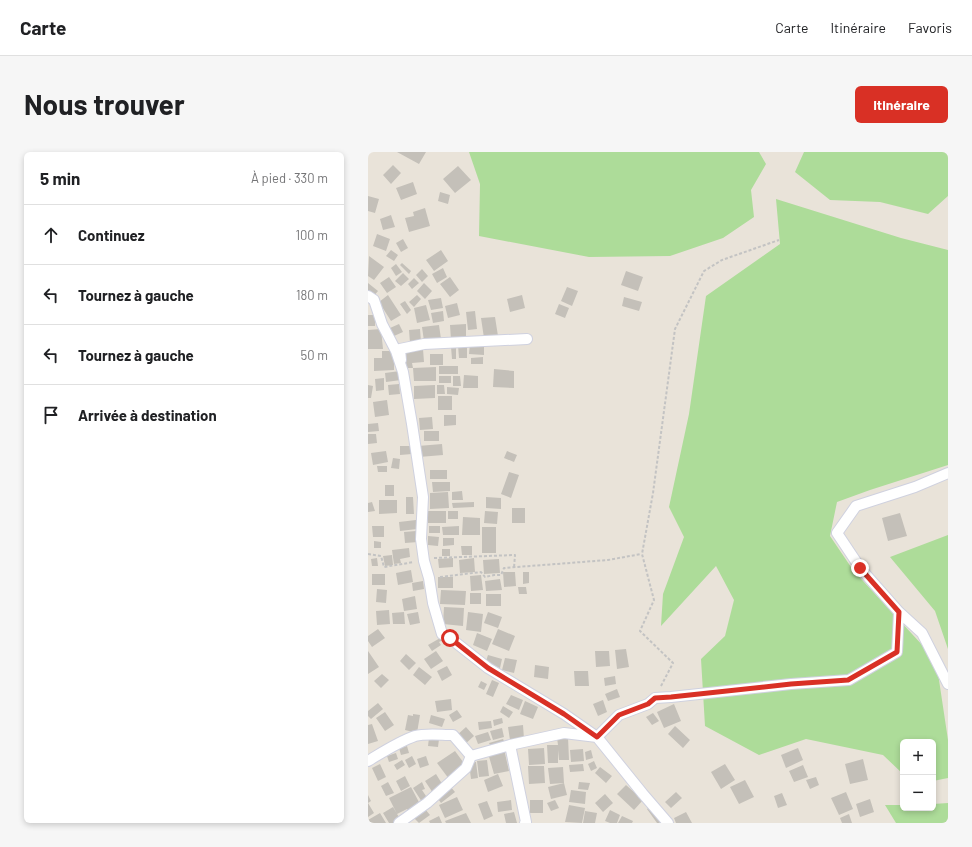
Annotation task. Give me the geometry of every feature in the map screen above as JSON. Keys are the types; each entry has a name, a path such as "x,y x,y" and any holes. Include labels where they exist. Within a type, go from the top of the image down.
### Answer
{"street":[{"path":"368,296 374,300 382,324 396,351 403,372"},
{"path":"527,339 424,344 400,349 414,431 422,497 421,540 424,561 429,578 433,603 442,634 450,638 488,668 564,714 597,737 668,823"},
{"path":"948,473 915,487 856,506 837,533 860,568 899,612 922,633 948,684"},
{"path":"597,737 619,715 648,704 655,698 791,684 848,680 897,652 899,612"},
{"path":"471,756 510,745 564,733 597,737"},
{"path":"368,761 387,749 416,736 433,734 452,735 471,756"},
{"path":"510,745 526,823"},
{"path":"406,821 466,768 471,756"}],"path":[{"path":"655,698 673,663 640,631 654,600 642,554 653,493 675,329 704,271 722,260 779,240"},
{"path":"368,554 381,556 384,567 424,561 438,557 515,555 514,568"},
{"path":"429,578 481,572 485,577 494,574 501,575 504,568 608,560 642,554"}],"green space":[{"path":"469,152 759,152 766,164 751,190 754,217 723,238 670,256 589,257 479,236 480,184"},
{"path":"804,152 948,152 948,196 928,214 880,202 830,200 795,172"},
{"path":"776,199 901,238 948,250 948,465 837,502 830,536 853,570 936,660 948,740 948,778 936,780 936,739 900,739 900,771 883,755 806,739 759,755 705,726 701,659 725,636 734,600 716,566 661,626 663,594 684,537 669,507 689,414 706,296 780,244"},
{"path":"948,535 948,649 935,611 890,557"},
{"path":"948,803 948,823 896,823 885,805 900,805 900,811 936,811 936,804"}],"building":[{"path":"397,152 426,152 419,164"},
{"path":"393,165 401,173 391,184 383,175"},
{"path":"458,166 471,180 455,193 443,179"},
{"path":"413,182 417,194 401,200 396,188"},
{"path":"440,192 450,195 448,204 438,201"},
{"path":"368,196 379,199 375,213 368,211"},
{"path":"425,208 430,226 409,232 405,218 414,216 413,212"},
{"path":"391,215 395,227 383,230 380,219"},
{"path":"377,234 390,239 386,251 373,246"},
{"path":"403,239 408,248 401,252 396,243"},
{"path":"391,250 398,255 394,261 386,256"},
{"path":"441,250 448,261 434,271 426,260"},
{"path":"369,256 384,267 374,280 368,276"},
{"path":"402,263 411,271 409,274 400,265"},
{"path":"396,264 402,272 396,276 391,268"},
{"path":"443,268 447,277 437,283 432,274"},
{"path":"422,269 428,276 422,282 416,275"},
{"path":"626,271 643,277 638,291 621,285"},
{"path":"403,273 409,279 401,286 395,281"},
{"path":"389,277 396,287 387,293 380,283"},
{"path":"450,277 459,290 450,297 440,284"},
{"path":"414,278 419,283 412,289 408,284"},
{"path":"368,283 378,291 373,297 368,293"},
{"path":"424,283 432,291 425,299 417,291"},
{"path":"567,287 578,291 572,306 561,301"},
{"path":"388,295 401,315 391,321 379,302"},
{"path":"417,295 421,299 414,307 409,302"},
{"path":"522,295 525,308 510,312 507,299"},
{"path":"624,297 642,302 639,311 622,306"},
{"path":"441,298 443,308 431,310 428,300"},
{"path":"405,301 411,310 407,314 400,304"},
{"path":"457,303 460,315 448,318 445,306"},
{"path":"559,304 569,308 565,318 555,314"},
{"path":"426,305 430,320 417,323 414,308"},
{"path":"443,311 444,321 433,323 431,313"},
{"path":"475,311 477,329 468,330 466,312"},
{"path":"368,315 375,315 375,326 368,326"},
{"path":"495,317 498,336 484,338 481,318"},
{"path":"399,324 403,332 394,336 390,328"},
{"path":"466,324 466,340 451,340 450,325"},
{"path":"439,325 441,339 424,341 422,327"},
{"path":"381,329 383,349 368,349 368,330"},
{"path":"420,329 421,342 410,343 409,330"},
{"path":"470,343 484,343 484,355 469,354"},
{"path":"458,345 467,345 467,358 459,358"},
{"path":"456,346 456,359 452,359 451,347"},
{"path":"423,349 424,362 412,363 413,368 404,368 403,350"},
{"path":"382,351 394,351 394,370 374,371 374,358 382,358"},
{"path":"430,354 443,354 443,365 430,365"},
{"path":"483,357 483,364 471,364 471,358"},
{"path":"439,366 458,366 458,374 439,374"},
{"path":"436,367 436,381 414,381 413,368"},
{"path":"494,369 514,371 514,388 493,387"},
{"path":"400,371 401,380 386,382 385,373"},
{"path":"464,375 478,376 478,388 463,388"},
{"path":"439,376 451,376 451,383 439,383"},
{"path":"453,376 460,376 461,386 453,386"},
{"path":"384,378 384,390 376,391 375,379"},
{"path":"399,384 400,394 389,395 388,385"},
{"path":"368,385 373,386 371,398 368,398"},
{"path":"435,385 435,398 414,399 414,386"},
{"path":"437,385 444,385 445,394 437,394"},
{"path":"447,387 459,388 458,395 447,394"},
{"path":"438,396 452,396 452,410 438,410"},
{"path":"387,400 389,415 375,417 373,402"},
{"path":"444,415 456,415 456,425 444,426"},
{"path":"432,417 433,429 420,430 419,418"},
{"path":"378,423 379,431 368,432 368,424"},
{"path":"424,431 439,431 439,441 424,441"},
{"path":"368,434 376,434 377,443 368,444"},
{"path":"442,444 443,455 419,457 418,446"},
{"path":"400,446 412,446 412,454 400,455"},
{"path":"386,451 388,462 373,465 371,453"},
{"path":"507,451 517,455 514,462 504,458"},
{"path":"393,458 400,459 399,469 391,468"},
{"path":"377,466 387,466 387,472 378,472"},
{"path":"430,470 447,470 447,479 430,479"},
{"path":"509,472 519,475 511,498 501,494"},
{"path":"432,482 450,482 450,491 433,492"},
{"path":"385,485 394,485 394,496 385,496"},
{"path":"462,491 463,500 452,500 452,492"},
{"path":"448,492 449,508 430,509 430,493"},
{"path":"406,497 413,497 414,514 406,514"},
{"path":"486,497 501,498 501,509 486,508"},
{"path":"379,500 397,500 397,513 379,514"},
{"path":"372,502 375,511 368,512 368,503"},
{"path":"474,502 474,507 453,508 452,503"},
{"path":"512,508 525,508 525,523 512,523"},
{"path":"427,511 446,511 446,523 428,523"},
{"path":"448,511 458,511 458,519 448,519"},
{"path":"485,511 498,512 497,524 484,523"},
{"path":"900,513 907,536 888,541 882,518"},
{"path":"463,517 480,518 480,535 462,535"},
{"path":"416,520 417,529 400,531 399,522"},
{"path":"372,526 384,526 384,537 373,537"},
{"path":"429,526 440,526 440,533 429,533"},
{"path":"459,526 459,535 443,535 442,527"},
{"path":"482,527 496,527 496,553 482,553"},
{"path":"416,531 418,542 405,543 404,532"},
{"path":"428,536 439,537 438,546 428,545"},
{"path":"443,538 454,538 454,545 443,546"},
{"path":"374,541 381,542 381,548 374,548"},
{"path":"461,546 472,546 472,555 462,555"},
{"path":"409,548 410,557 400,559 401,563 394,564 392,550"},
{"path":"442,549 450,549 450,556 442,556"},
{"path":"392,555 393,565 385,566 383,556"},
{"path":"377,558 378,566 372,566 371,559"},
{"path":"453,558 453,567 439,568 438,559"},
{"path":"474,558 475,572 460,573 459,560"},
{"path":"499,559 500,573 484,574 483,560"},
{"path":"411,570 413,582 398,585 396,573"},
{"path":"503,572 515,572 516,586 504,587"},
{"path":"523,572 529,572 529,583 523,584"},
{"path":"372,574 385,574 385,585 372,585"},
{"path":"481,575 483,590 471,591 470,576"},
{"path":"438,577 453,577 453,588 438,588"},
{"path":"500,579 502,590 486,591 485,581"},
{"path":"423,581 424,589 413,591 412,583"},
{"path":"518,587 526,587 527,594 519,594"},
{"path":"377,589 387,590 386,603 376,602"},
{"path":"441,590 466,591 465,605 440,604"},
{"path":"470,593 481,593 481,604 470,604"},
{"path":"486,594 501,594 501,606 486,606"},
{"path":"415,596 417,609 404,611 402,599"},
{"path":"444,607 464,608 463,626 443,624"},
{"path":"389,610 390,624 377,625 376,611"},
{"path":"404,612 405,624 393,624 392,613"},
{"path":"418,612 420,623 410,625 407,614"},
{"path":"468,612 483,614 481,632 466,630"},
{"path":"488,612 502,617 498,628 484,623"},
{"path":"378,629 385,638 372,647 368,641 368,636"},
{"path":"498,629 515,636 509,651 492,644"},
{"path":"477,633 492,639 487,651 473,645"},
{"path":"442,637 443,640 439,642 441,645 432,651 428,645"},
{"path":"626,649 629,667 617,669 615,650"},
{"path":"368,651 379,667 368,674"},
{"path":"436,651 443,661 431,669 424,659"},
{"path":"595,651 609,651 610,666 596,667"},
{"path":"406,654 416,663 409,670 400,661"},
{"path":"488,655 502,659 500,668 485,664"},
{"path":"505,658 517,660 514,673 502,670"},
{"path":"535,665 549,667 548,679 534,677"},
{"path":"447,666 452,675 442,681 437,671"},
{"path":"419,667 432,677 425,685 413,675"},
{"path":"574,671 588,671 589,686 575,686"},
{"path":"382,674 389,680 381,688 374,681"},
{"path":"615,676 616,684 605,686 604,678"},
{"path":"492,680 499,683 493,697 486,694"},
{"path":"481,681 487,684 484,690 478,687"},
{"path":"617,689 620,697 608,701 605,694"},
{"path":"511,695 523,700 519,710 506,704"},
{"path":"451,699 452,710 437,712 435,701"},
{"path":"603,700 607,712 598,716 593,704"},
{"path":"525,701 538,707 533,719 520,714"},
{"path":"378,703 383,709 371,719 368,716 368,711"},
{"path":"674,704 681,721 664,728 657,712"},
{"path":"503,706 513,712 509,718 500,712"},
{"path":"457,710 462,717 453,722 449,715"},
{"path":"385,712 394,725 385,731 376,718"},
{"path":"653,713 659,721 652,725 646,717"},
{"path":"413,714 420,715 417,733 405,730 408,715 413,716"},
{"path":"431,715 445,719 442,727 429,723"},
{"path":"502,718 503,723 494,726 493,720"},
{"path":"491,721 492,728 479,730 478,722"},
{"path":"372,724 378,741 368,744 368,725"},
{"path":"523,725 524,739 510,740 508,727"},
{"path":"675,726 690,740 683,748 668,734"},
{"path":"466,727 474,736 464,745 456,736"},
{"path":"502,728 504,737 493,740 490,731"},
{"path":"488,732 491,740 478,744 475,736"},
{"path":"568,737 569,760 559,760 558,750 558,763 548,763 547,745 558,745 557,738"},
{"path":"429,738 439,739 438,747 428,746"},
{"path":"503,739 505,743 491,747 489,743"},
{"path":"407,746 409,753 401,755 399,748"},
{"path":"544,748 545,764 529,765 528,749"},
{"path":"798,748 803,760 786,768 781,755"},
{"path":"504,749 509,771 494,774 488,753"},
{"path":"583,749 584,761 571,762 570,750"},
{"path":"591,750 593,758 586,760 585,752"},
{"path":"455,751 466,766 449,779 437,763"},
{"path":"396,753 398,759 389,762 387,756"},
{"path":"412,756 416,764 409,768 405,760"},
{"path":"426,756 429,765 420,768 417,759"},
{"path":"863,759 868,780 850,784 845,764"},
{"path":"402,760 405,765 397,770 394,765"},
{"path":"487,760 489,776 479,777 477,761"},
{"path":"594,761 597,768 591,771 588,764"},
{"path":"476,762 478,778 471,779 469,763"},
{"path":"380,764 386,777 378,781 372,768"},
{"path":"583,764 584,771 570,772 569,765"},
{"path":"725,764 735,780 721,789 711,772"},
{"path":"803,765 808,777 794,782 789,771"},
{"path":"528,766 544,766 545,783 529,784"},
{"path":"563,767 564,783 550,784 548,768"},
{"path":"600,767 612,776 606,783 595,773"},
{"path":"436,774 444,787 433,793 425,781"},
{"path":"498,774 503,786 488,792 484,780"},
{"path":"405,776 410,786 401,791 396,781"},
{"path":"816,777 819,785 810,789 806,780"},
{"path":"745,780 754,797 739,804 730,787"},
{"path":"388,782 394,793 386,796 381,786"},
{"path":"422,782 425,789 422,790 428,799 422,802 413,788"},
{"path":"579,782 590,783 588,790 578,789"},
{"path":"564,783 567,795 551,799 548,787"},
{"path":"626,785 643,800 634,810 617,794"},
{"path":"450,786 455,792 441,803 436,796"},
{"path":"411,787 421,806 409,812 407,809 397,814 389,798"},
{"path":"571,790 586,792 585,804 569,802"},
{"path":"676,792 682,798 671,808 665,802"},
{"path":"846,792 853,809 839,815 831,798"},
{"path":"782,793 787,805 778,808 774,796"},
{"path":"605,794 613,803 603,812 595,803"},
{"path":"368,795 371,801 368,803"},
{"path":"457,797 463,810 445,818 439,805"},
{"path":"870,799 874,812 860,817 856,804"},
{"path":"511,800 512,810 498,812 497,802"},
{"path":"530,800 543,800 543,813 530,813"},
{"path":"555,800 559,808 551,811 547,803"},
{"path":"487,801 493,816 484,820 478,804"},
{"path":"368,803 374,813 368,817"},
{"path":"569,805 585,808 582,823 565,822"},
{"path":"652,805 662,821 659,823 657,823 647,809"},
{"path":"393,807 400,819 394,823 389,823 383,813"},
{"path":"425,809 430,815 419,823 414,818"},
{"path":"610,810 620,815 617,823 605,821"},
{"path":"585,811 597,813 595,823 583,823"},
{"path":"514,812 517,823 506,823 504,814"},
{"path":"686,812 692,823 676,823 674,818"},
{"path":"380,813 386,823 368,823 368,820"},
{"path":"466,813 471,823 446,823 445,821"},
{"path":"849,814 852,823 842,823 840,818"},
{"path":"439,816 442,823 430,823 429,821"},
{"path":"622,816 633,821 632,823 618,823"}],"route":[{"path":"450,638 488,668 564,714 597,737 619,715 648,704 655,698 791,684 848,680 897,652 899,612 860,568"}]}
